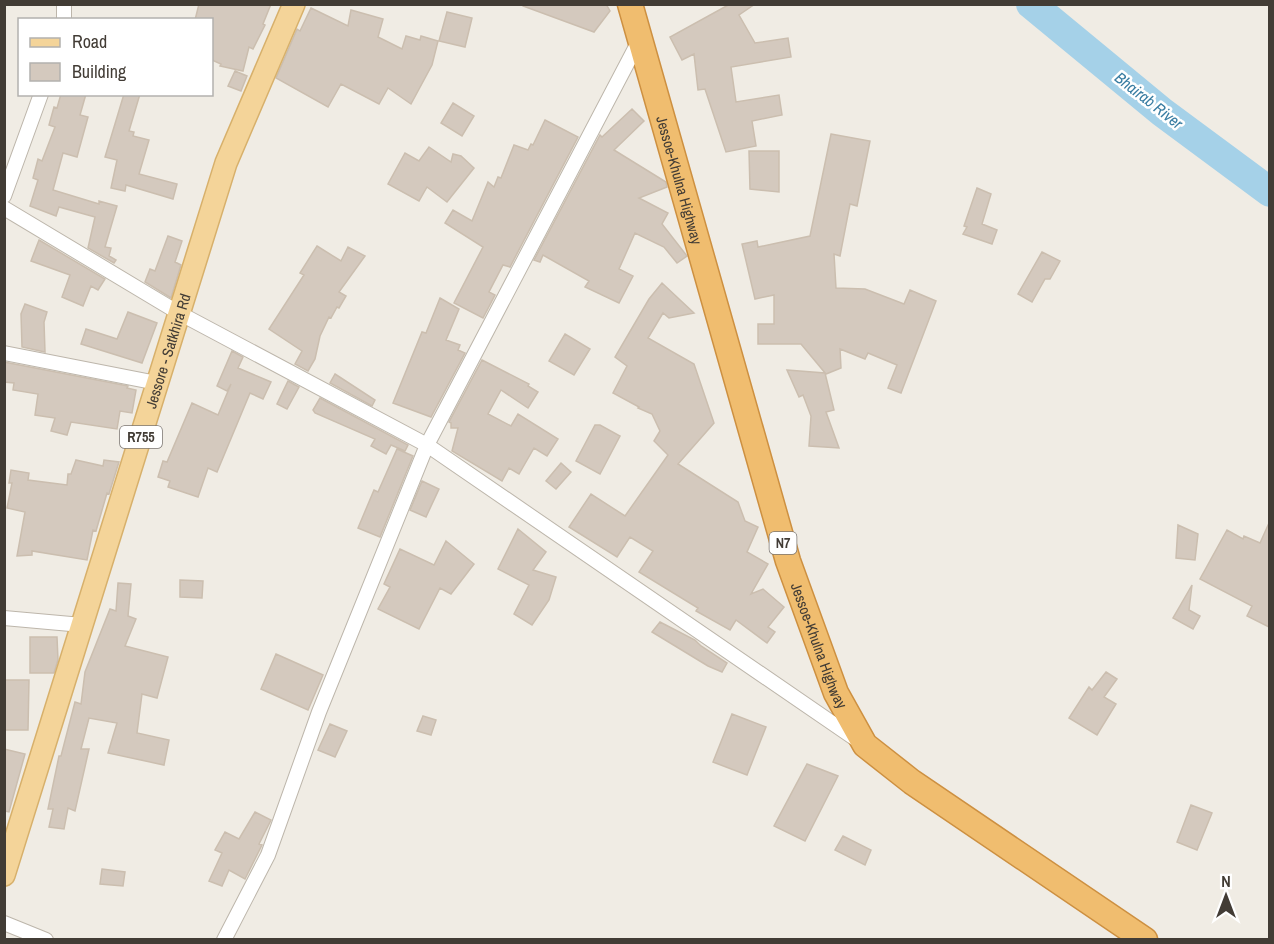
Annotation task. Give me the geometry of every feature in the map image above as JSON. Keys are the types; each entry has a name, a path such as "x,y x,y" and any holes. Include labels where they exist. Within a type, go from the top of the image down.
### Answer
{"highway":[{"name":"Jessoe-Khulna Highway","path":"630,4 788,561 836,693 865,745 912,782 1145,939"}],"main road":[{"name":"Jessore - Satkhira Rd","path":"4,876 226,163 294,4"}],"street":[{"path":"224,939 268,855 319,712 428,445 641,38"},
{"path":"4,196 40,96"},
{"path":"4,208 179,313 428,445 865,745"},
{"path":"4,353 157,383"},
{"path":"4,618 82,625"},
{"path":"4,923 46,939"}],"building":[{"path":"199,4 271,4 263,24 265,25 253,49 249,47 243,71 220,66 221,64 213,60 213,18 196,18"},
{"path":"523,4 606,4 610,11 594,32 523,6"},
{"path":"730,4 755,4 739,15 755,43 788,38 791,57 731,67 736,102 779,95 782,115 752,121 756,146 726,152 705,89 698,90 694,54 682,60 670,37"},
{"path":"311,8 348,26 351,10 383,19 378,37 402,49 406,36 420,40 421,36 438,41 432,65 411,104 388,88 379,104 341,84 328,107 276,78 297,29 300,31"},
{"path":"447,12 472,18 465,47 439,41"},
{"path":"235,71 247,76 241,91 228,86"},
{"path":"60,96 85,96 80,115 88,117 77,157 63,153 53,190 99,204 99,201 117,206 105,247 111,248 109,256 116,260 114,263 88,248 95,217 59,207 56,216 30,206 38,180 33,178 38,159 42,161 55,127 49,125 54,107 57,108"},
{"path":"123,96 139,96 129,131 134,132 133,136 149,140 139,174 177,184 173,199 126,185 125,191 111,188 117,160 105,157"},
{"path":"453,103 474,116 462,136 441,123"},
{"path":"632,109 644,121 614,150 666,182 667,187 639,198 668,213 662,224 687,256 677,263 664,247 635,233 619,269 633,276 619,303 585,287 589,281 543,255 540,262 534,260 600,135 602,137"},
{"path":"545,120 578,137 510,267 503,265 489,292 495,295 483,318 454,303 483,247 445,223 453,210 472,221 488,182 494,187 498,177 501,178 514,145 528,150 531,144 533,145"},
{"path":"831,134 870,141 857,206 850,204 840,256 834,254 836,288 865,289 904,304 910,290 936,301 901,393 888,388 897,365 868,353 865,359 840,349 841,368 826,374 801,344 758,344 758,324 774,324 774,295 755,299 742,244 757,241 758,247 810,236"},
{"path":"429,147 451,162 453,154 461,156 474,168 447,202 427,187 419,201 388,184 405,153 419,161"},
{"path":"749,151 779,151 779,192 750,189"},
{"path":"977,188 991,194 982,224 997,230 992,244 963,234"},
{"path":"168,236 182,241 175,262 181,265 171,298 145,282 150,269 155,271"},
{"path":"39,240 105,279 98,290 91,286 83,306 62,297 70,275 31,261"},
{"path":"317,246 341,261 348,247 365,256 339,292 346,296 331,318 329,317 320,336 315,359 308,371 295,364 302,351 269,329 304,275 300,273"},
{"path":"1042,252 1060,261 1050,279 1045,279 1032,302 1018,294"},
{"path":"662,283 694,313 669,318 663,313 648,338 694,364 714,423 678,464 738,502 745,521 758,527 747,552 768,564 751,594 763,589 784,607 768,627 775,632 767,643 736,620 730,630 696,611 698,608 639,572 653,551 630,537 617,557 569,527 591,494 625,516 668,455 654,441 660,431 652,414 613,393 627,366 615,357 649,299"},
{"path":"440,298 459,309 446,340 460,345 458,350 465,353 431,417 393,403 422,332 426,333"},
{"path":"25,304 47,312 44,322 45,352 22,347 21,314"},
{"path":"128,312 157,323 142,363 81,344 86,329 117,339"},
{"path":"565,334 590,349 574,375 549,361"},
{"path":"232,351 243,357 238,368 271,382 263,399 250,393 217,472 208,468 198,497 168,487 170,481 158,477 163,461 167,462 192,403 218,415 231,384 227,391 217,386"},
{"path":"482,360 529,384 528,386 538,392 528,408 501,390 488,414 511,426 518,414 558,439 547,456 534,448 519,474 509,468 502,481 452,451 458,428 451,428 449,422"},
{"path":"4,362 128,386 127,388 136,390 132,413 120,411 117,429 71,422 67,435 51,431 55,418 35,415 38,394 13,390 14,383 4,382"},
{"path":"787,370 825,373 834,410 826,412 839,448 809,446 811,416 803,395 799,397"},
{"path":"335,374 375,400 372,406 330,383"},
{"path":"288,381 299,387 287,409 277,404"},
{"path":"320,398 408,445 405,451 391,445 386,454 371,446 375,439 315,413 313,410"},
{"path":"595,425 600,425 620,436 600,474 576,461"},
{"path":"397,449 413,456 380,537 358,528 374,490 378,492"},
{"path":"76,460 103,466 104,460 119,462 96,531 93,530 87,560 32,551 32,555 17,556 25,512 7,508 12,483 9,483 11,470 29,473 28,480 67,485 68,474 71,474"},
{"path":"561,463 571,472 556,489 546,481"},
{"path":"422,481 439,489 426,517 410,510"},
{"path":"1269,523 1269,627 1247,616 1252,606 1200,579 1227,530 1243,539 1244,536 1260,543"},
{"path":"1178,525 1198,534 1195,560 1176,558"},
{"path":"518,529 546,552 533,570 556,577 549,600 532,625 514,614 529,585 498,569"},
{"path":"446,541 474,564 451,594 440,588 419,629 378,609 390,587 384,584 400,549 434,565"},
{"path":"180,580 203,581 202,598 180,597"},
{"path":"118,583 131,584 128,616 136,619 125,646 168,657 157,698 142,694 137,733 169,740 164,765 108,753 117,723 89,718 81,749 89,749 75,811 68,808 64,829 49,827 53,809 48,809 59,756 61,756 75,702 81,704 85,672 110,609 116,611"},
{"path":"1192,585 1189,610 1200,616 1193,629 1173,618"},
{"path":"660,622 695,640 727,663 722,672 652,632"},
{"path":"30,637 57,637 58,660 54,673 30,673"},
{"path":"276,654 323,675 308,710 261,689"},
{"path":"1106,672 1117,679 1104,697 1116,704 1097,735 1069,718 1089,687 1092,690"},
{"path":"4,680 29,680 28,730 4,730"},
{"path":"732,714 766,727 747,775 713,762"},
{"path":"423,716 436,720 431,735 417,731"},
{"path":"330,724 347,731 335,757 318,750"},
{"path":"4,749 25,754 9,812 4,811"},
{"path":"807,764 838,776 805,841 774,826"},
{"path":"1191,805 1212,813 1197,850 1177,842"},
{"path":"255,812 271,820 259,844 262,845 245,879 229,870 222,886 209,881 222,853 215,850 225,832 239,839"},
{"path":"843,836 871,850 865,865 835,850"},
{"path":"102,869 125,872 123,886 100,884"}],"waterway":[{"name":"Bhairab River","path":"1031,4 1162,112 1270,192"}]}
